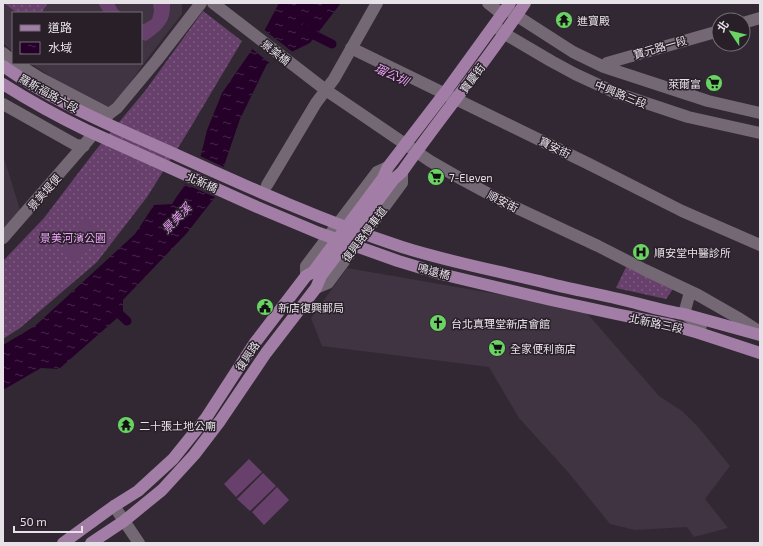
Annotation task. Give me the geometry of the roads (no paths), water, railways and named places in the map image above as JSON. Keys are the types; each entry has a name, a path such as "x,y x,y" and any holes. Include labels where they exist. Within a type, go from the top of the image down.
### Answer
{"main road":[{"name":"寶慶街","path":"417,151 505,34 525,3"},
{"name":"寶慶街","path":"405,144 444,94 506,8"},
{"name":"羅斯福路六段","path":"3,66 34,87 51,96 104,117"},
{"name":"羅斯福路六段","path":"3,84 59,117 87,138"},
{"name":"北新橋","path":"104,117 265,195 325,219"},
{"name":"北新橋","path":"87,138 319,233"},
{"name":"復興路","path":"63,543 114,506 138,491 173,459 206,418 254,344 306,276 312,272 383,178 388,167 405,144"},
{"name":"復興路","path":"91,543 124,521 162,490 194,455 220,421 266,353 316,288 320,276 417,151"},
{"name":"鳴遠橋","path":"325,219 434,256 554,284"},
{"name":"鳴遠橋","path":"319,233 398,261 441,274 551,300"},
{"name":"北新路三段","path":"554,284 674,313 684,314 760,334"},
{"name":"北新路三段","path":"551,300 671,325 760,353"}],"street":[{"path":"18,64 104,117 117,108 157,60 201,3"},
{"name":"景美橋","path":"214,3 327,91"},
{"path":"267,184 316,103 334,78 377,3"},
{"name":"中興路三段","path":"488,3 506,8 573,52 604,67 691,96 760,113"},
{"name":"中興路三段","path":"494,26 551,61 610,91 688,117 760,133"},
{"name":"寶元路一段","path":"604,67 607,63 711,33"},
{"name":"寶安街","path":"351,48 444,94 456,98 682,211 760,245"},
{"path":"3,53 12,60"},
{"path":"624,96 626,86 630,83 680,99 686,99 691,96"},
{"name":"順安街","path":"327,91 430,161 502,202 598,246 690,292 698,294 740,318 760,334"},
{"path":"3,104 76,145 87,138"},
{"name":"景美堤便","path":"3,238 87,138"},
{"path":"690,292 684,314 701,325 700,333"},
{"path":"114,506 139,543"}],"water":[{"name":"景美溪","path":"279,3 341,3 310,43 267,64 240,119 215,197 187,233 123,300 123,313 59,369 41,368 3,390 3,345 35,326 135,234 154,205 172,204 183,188 201,155 207,130 222,93 262,35"}],"waterway":[{"name":"瑠公圳","path":"305,28 314,35 332,44"},
{"path":"112,307 127,321"}],"place":[{"name":"進寶殿","path":"564,20"},
{"name":"萊爾富","path":"714,83"},
{"name":"7-Eleven","path":"436,177"},
{"name":"順安堂中醫診所","path":"641,252"},
{"name":"新店復興郵局","path":"265,307"},
{"name":"台北真理堂新店會館","path":"438,323"},
{"name":"全家便利商店","path":"497,348"},
{"name":"二十張土地公廟","path":"126,425"}],"park label":[{"name":"景美河濱公園","path":"73,237"}]}
